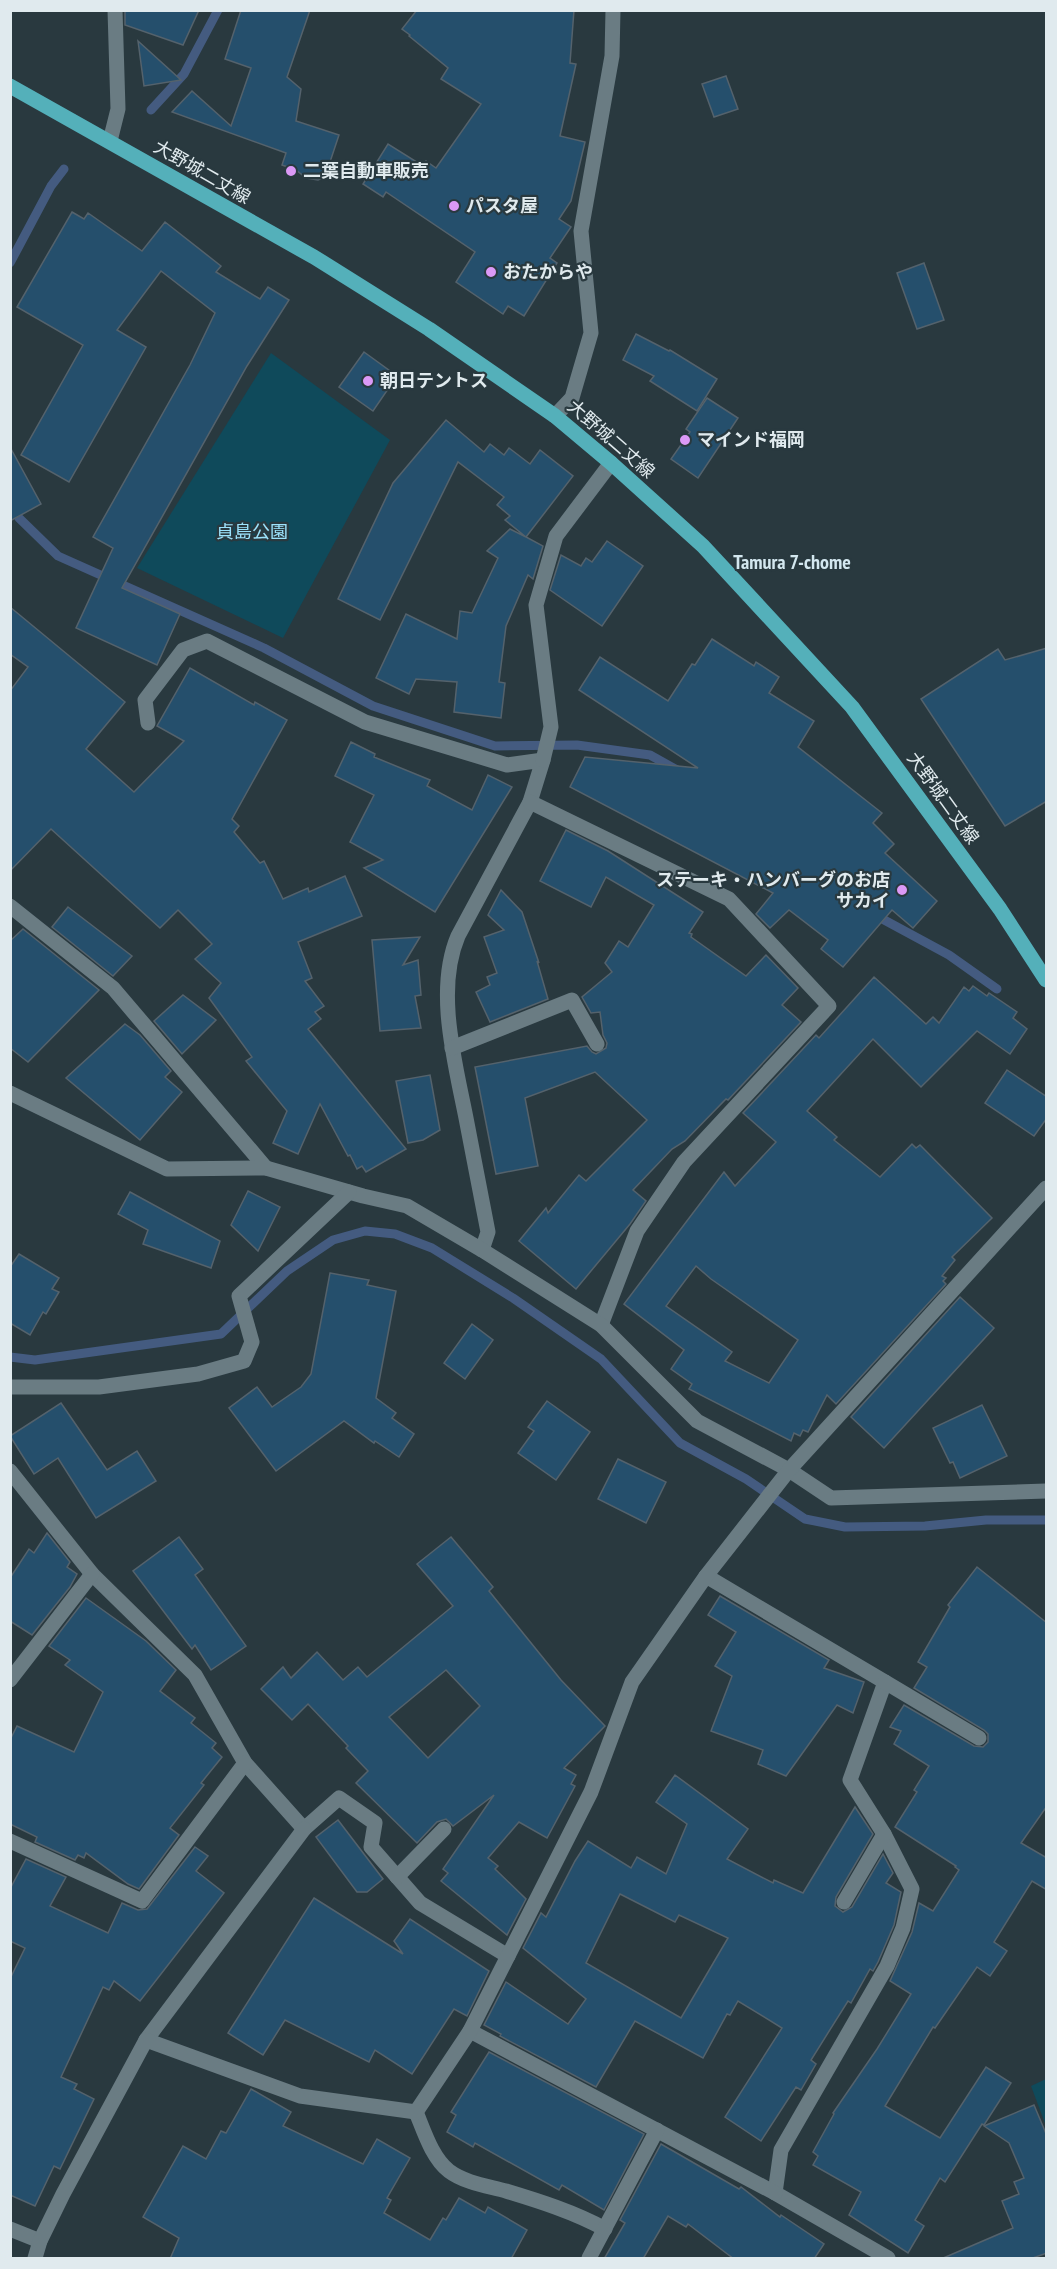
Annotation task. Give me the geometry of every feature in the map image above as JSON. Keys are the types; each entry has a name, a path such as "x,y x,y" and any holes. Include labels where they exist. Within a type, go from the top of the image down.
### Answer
{"main road":[{"name":"大野城二丈線","path":"10,86 314,257 429,329 555,416 611,463 703,546 852,707 1000,909 1047,980"}],"street":[{"path":"110,141 118,109 115,10"},
{"path":"555,416 572,398 591,333 580,231 612,56 613,10"},
{"path":"482,1250 488,1232 452,1048 447,990 451,953 530,802 543,760 551,727 536,605 556,536 611,463"},
{"path":"148,723 145,700 183,650 207,641 365,722 507,765 543,760"},
{"path":"530,802 729,899 829,1006 684,1162 637,1231 601,1325"},
{"path":"10,906 113,988 266,1168"},
{"path":"452,1048 572,1000 597,1044"},
{"path":"10,1093 167,1169 266,1168 407,1206 601,1325 697,1421 785,1474 831,1498 1047,1491"},
{"path":"416,2112 470,2031 591,1792 632,1682 706,1576 785,1474 1047,1188"},
{"path":"10,1388 99,1387 198,1374 244,1361 252,1342 239,1296 349,1192"},
{"path":"10,1471 92,1574 195,1675 245,1763 304,1829"},
{"path":"10,1680 92,1574"},
{"path":"706,1576 979,1738"},
{"path":"775,2193 781,2150 887,1966 903,1928 912,1889 884,1834 850,1780 885,1682"},
{"path":"10,1841 142,1901 245,1763"},
{"path":"36,2259 40,2241 146,2040 304,1829 339,1798 375,1823 372,1847 420,1903 508,1956"},
{"path":"397,1877 444,1828"},
{"path":"844,1902 884,1834"},
{"path":"470,2031 775,2193 888,2259"},
{"path":"146,2040 300,2096 416,2112"},
{"path":"416,2112 437,2157 450,2172 473,2182 507,2191 584,2218 605,2229"},
{"path":"589,2259 657,2130"},
{"path":"10,2229 40,2241"}],"green space":[{"name":"貞島公園","path":"271,353 390,440 283,638 137,568"},
{"path":"1046,2079 1046,2126 1031,2086"}],"building":[{"path":"125,10 199,10 183,45 125,25"},
{"path":"241,10 310,10 287,77 301,89 296,121 339,135 325,177 318,180 306,178 296,170 282,165 286,153 172,112 192,91 231,126 251,68 225,59"},
{"path":"417,10 574,10 570,63 576,64 560,136 585,142 571,201 559,219 571,227 550,258 557,263 524,316 508,306 503,314 456,282 475,252 386,192 383,197 363,184 388,144 423,166 426,161 436,168 481,104 441,79 448,68 402,29"},
{"path":"138,41 181,80 144,86"},
{"path":"726,76 738,109 714,117 702,84"},
{"path":"72,212 84,219 88,213 142,251 165,222 221,266 216,272 260,299 268,287 289,300 247,366 122,588 180,614 157,665 76,628 113,548 93,537 190,365 215,313 161,271 117,330 146,347 69,482 21,455 83,345 17,307"},
{"path":"924,263 944,320 917,329 897,273"},
{"path":"636,334 670,350 717,379 697,411 650,381 654,376 623,360"},
{"name":"朝日テントス","path":"364,352 397,376 373,411 339,387"},
{"path":"707,398 738,418 698,478 671,459 690,432 686,429"},
{"path":"446,420 484,452 490,444 504,455 509,448 530,464 540,450 573,476 526,537 505,520 510,516 497,505 504,497 458,462 380,620 338,599 393,483"},
{"path":"10,447 41,504 10,521"},
{"path":"510,529 543,546 533,579 528,575 506,626 499,682 505,683 501,718 454,712 457,682 416,679 409,694 376,678 406,614 457,639 460,611 472,613 498,558 487,551"},
{"path":"607,541 643,566 602,626 550,590 561,555 581,566 586,558 592,562"},
{"path":"10,607 125,702 86,749 134,792 184,741 157,726 190,668 254,705 255,702 287,720 232,819 239,826 234,832 260,863 264,861 283,899 308,888 309,892 345,876 362,916 298,942 312,978 305,981 324,1006 315,1012 321,1019 308,1029 406,1149 366,1172 362,1166 357,1169 320,1104 298,1154 273,1143 287,1111 246,1061 252,1057 209,998 221,983 195,959 212,944 178,910 160,928 51,829 10,871 10,691 28,667 10,654"},
{"path":"712,639 754,666 756,662 779,677 769,693 814,721 798,747 882,813 873,823 894,844 885,853 937,901 913,928 892,910 843,967 821,949 828,940 789,910 770,928 756,914 773,893 570,787 585,757 698,768 579,690 600,657 668,701 692,664 695,665"},
{"path":"1047,648 1047,801 1005,826 921,699 998,649 1005,660"},
{"path":"351,742 375,754 374,757 430,780 427,786 472,810 488,775 512,787 435,912 364,868 383,860 350,842 374,795 335,776"},
{"path":"566,830 608,851 703,912 689,933 692,934 691,937 746,976 766,955 798,988 782,1005 801,1022 728,1100 726,1099 685,1141 672,1149 633,1190 646,1201 576,1289 519,1241 546,1208 548,1213 579,1175 586,1181 647,1120 595,1072 525,1098 538,1166 496,1174 475,1067 587,1046 596,1054 606,1048 607,1043 603,1035 600,1012 591,1013 582,997 612,972 605,963 619,941 628,947 654,905 606,877 591,907 540,881"},
{"path":"501,890 522,912 548,999 490,1022 476,992 490,985 487,977 497,973 484,937 504,930 488,915"},
{"path":"68,907 132,956 113,976 52,927"},
{"path":"23,929 99,990 28,1062 10,1048 10,941"},
{"path":"420,937 403,965 418,960 421,995 415,996 421,1028 380,1031 372,940"},
{"path":"874,977 926,1024 933,1017 939,1023 964,987 969,991 973,986 987,996 989,993 1017,1012 1013,1018 1027,1029 1010,1054 977,1031 921,1087 873,1039 807,1111 837,1137 834,1140 880,1177 912,1144 916,1148 920,1145 992,1218 952,1257 955,1260 942,1276 946,1278 943,1281 946,1284 836,1404 827,1395 808,1432 803,1430 800,1436 794,1433 791,1441 689,1389 692,1384 671,1369 684,1350 624,1304 724,1172 735,1186 776,1142 743,1113 816,1035 819,1038","holes":["696,1266 798,1340 769,1383 725,1361 732,1352 666,1306"]},
{"path":"183,995 216,1020 182,1054 154,1021"},
{"path":"125,1024 140,1035 171,1071 165,1077 182,1092 140,1140 66,1078"},
{"path":"1007,1070 1047,1097 1047,1118 1034,1136 985,1103"},
{"path":"430,1075 440,1130 423,1140 408,1143 396,1081"},
{"path":"248,1191 280,1207 258,1251 231,1225"},
{"path":"130,1192 220,1241 211,1268 143,1244 148,1230 118,1214"},
{"path":"19,1254 59,1278 52,1289 59,1292 46,1314 43,1312 30,1335 10,1323 10,1267"},
{"path":"330,1273 369,1280 367,1285 396,1291 376,1398 396,1413 392,1418 414,1434 399,1457 375,1441 374,1443 344,1421 276,1471 229,1408 257,1387 272,1407 301,1387 311,1374"},
{"path":"960,1297 994,1328 884,1448 851,1417"},
{"path":"472,1324 493,1340 465,1379 444,1363"},
{"path":"547,1401 590,1432 556,1480 518,1453 534,1431 528,1427"},
{"path":"61,1403 107,1470 137,1451 156,1481 96,1518 58,1458 34,1474 10,1436"},
{"path":"982,1405 1007,1456 960,1478 933,1428"},
{"path":"618,1459 666,1482 646,1523 598,1499"},
{"path":"47,1533 70,1562 67,1567 77,1574 70,1587 32,1635 10,1621 10,1578 29,1549 34,1553"},
{"path":"179,1537 203,1569 195,1575 246,1646 211,1670 195,1645 192,1649 133,1571"},
{"path":"451,1537 493,1587 489,1591 561,1680 605,1726 564,1768 576,1775 571,1784 575,1786 547,1838 519,1822 488,1858 498,1866 495,1869 526,1899 507,1935 441,1881 448,1873 443,1869 494,1795 453,1826 446,1819 437,1822 417,1843 356,1783 368,1771 308,1704 292,1720 261,1689 283,1667 291,1678 317,1652 343,1680 358,1667 367,1677 453,1606 417,1564","holes":["446,1670 480,1706 428,1758 389,1717"]},
{"path":"977,1567 1047,1623 1047,1806 1021,1843 1047,1858 1047,1890 1032,1881 994,1942 1007,1951 990,1976 977,1967 935,2028 933,2027 885,2106 940,2138 986,2067 1011,2083 945,2182 940,2178 915,2220 924,2226 908,2253 849,2215 861,2192 813,2165 818,2156 813,2152 833,2113 911,1994 890,1981 912,1932 919,1903 933,1911 959,1870 895,1827 917,1792 914,1790 929,1766 894,1744 901,1731 890,1727 904,1705 974,1746 983,1747 988,1742 988,1734 984,1730 914,1688 927,1667 918,1662 950,1607 948,1605"},
{"path":"720,1596 829,1660 824,1668 864,1682 853,1713 837,1705 786,1776 758,1764 763,1750 711,1731 732,1676 715,1666 736,1632 708,1615"},
{"path":"86,1598 146,1641 176,1670 160,1691 195,1718 191,1723 216,1743 212,1748 222,1757 201,1783 204,1785 170,1828 179,1835 139,1889 128,1884 86,1853 84,1858 78,1855 75,1860 35,1842 37,1837 10,1824 10,1740 17,1726 74,1752 103,1692 65,1665 70,1660 49,1646"},
{"path":"675,1775 748,1829 727,1859 773,1883 774,1880 803,1893 855,1807 873,1834 836,1897 835,1906 843,1912 852,1907 883,1854 893,1873 886,1883 901,1892 894,1925 873,1971 870,1969 851,2003 848,2001 811,2060 816,2064 801,2090 796,2087 761,2141 725,2117 782,2028 738,2001 730,2015 727,2014 703,2058 635,2021 596,2087 500,2036 501,2034 484,2025 506,1982 568,2024 586,1999 523,1948 541,1913 546,1917 588,1841 631,1868 637,1857 666,1874 687,1824 656,1802","holes":["620,1894 675,1922 679,1915 728,1938 681,2018 586,1963"]},
{"path":"338,1820 383,1879 367,1892 357,1892 316,1837"},
{"path":"195,1847 208,1856 196,1871 224,1893 140,2001 114,1981 109,1990 103,1987 61,2077 77,2084 74,2089 94,2099 60,2169 54,2166 35,2206 10,2195 10,1979 25,1948 10,1941 10,1889 26,1859 66,1877 50,1906 108,1933 122,1903 138,1910 147,1909"},
{"path":"314,1898 403,1954 394,1941 410,1919 489,1971 467,2016 454,2009 412,2074 375,2050 369,2062 285,2020 263,2055 228,2033"},
{"path":"489,2052 644,2134 604,2210 562,2185 559,2190 475,2143 473,2147 447,2132 456,2115 451,2112"},
{"path":"251,2089 291,2112 283,2126 363,2164 377,2139 410,2158 387,2198 391,2200 384,2213 430,2240 443,2218 446,2220 459,2198 485,2213 488,2207 527,2230 511,2259 170,2259 179,2238 143,2217 183,2146 206,2159 221,2131 226,2133"},
{"path":"1034,2105 1047,2136 1047,2253 1030,2259 941,2259 1013,2228 1002,2201 1019,2194 1014,2182 1024,2178 1009,2143 984,2126"},
{"path":"661,2144 739,2189 741,2187 780,2217 781,2215 824,2244 814,2259 734,2259 688,2224 686,2227 668,2216 643,2259 604,2259 625,2223 620,2220"}],"waterway":[{"path":"151,110 184,74 218,10"},
{"path":"10,263 51,186 64,169"},
{"path":"13,508 19,518 58,556 264,648 373,706 495,746 577,745 650,755 677,770"},
{"path":"875,915 949,955 997,989"},
{"path":"10,1357 35,1360 221,1334 287,1271 333,1240 365,1231 395,1234 432,1248 513,1298 601,1359 680,1443 746,1479 805,1519 845,1527 925,1526 986,1520 1046,1520"}],"place":[{"name":"二葉自動車販売","path":"291,171"},
{"name":"パスタ屋","path":"454,206"},
{"name":"おたからや","path":"491,272"},
{"name":"朝日テントス","path":"368,381"},
{"name":"マインド福岡","path":"685,440"},
{"name":"ステーキ・ハンバーグのお店 サカイ","path":"902,890"}],"district":[{"name":"Tamura 7-chome","path":"792,562"}]}
